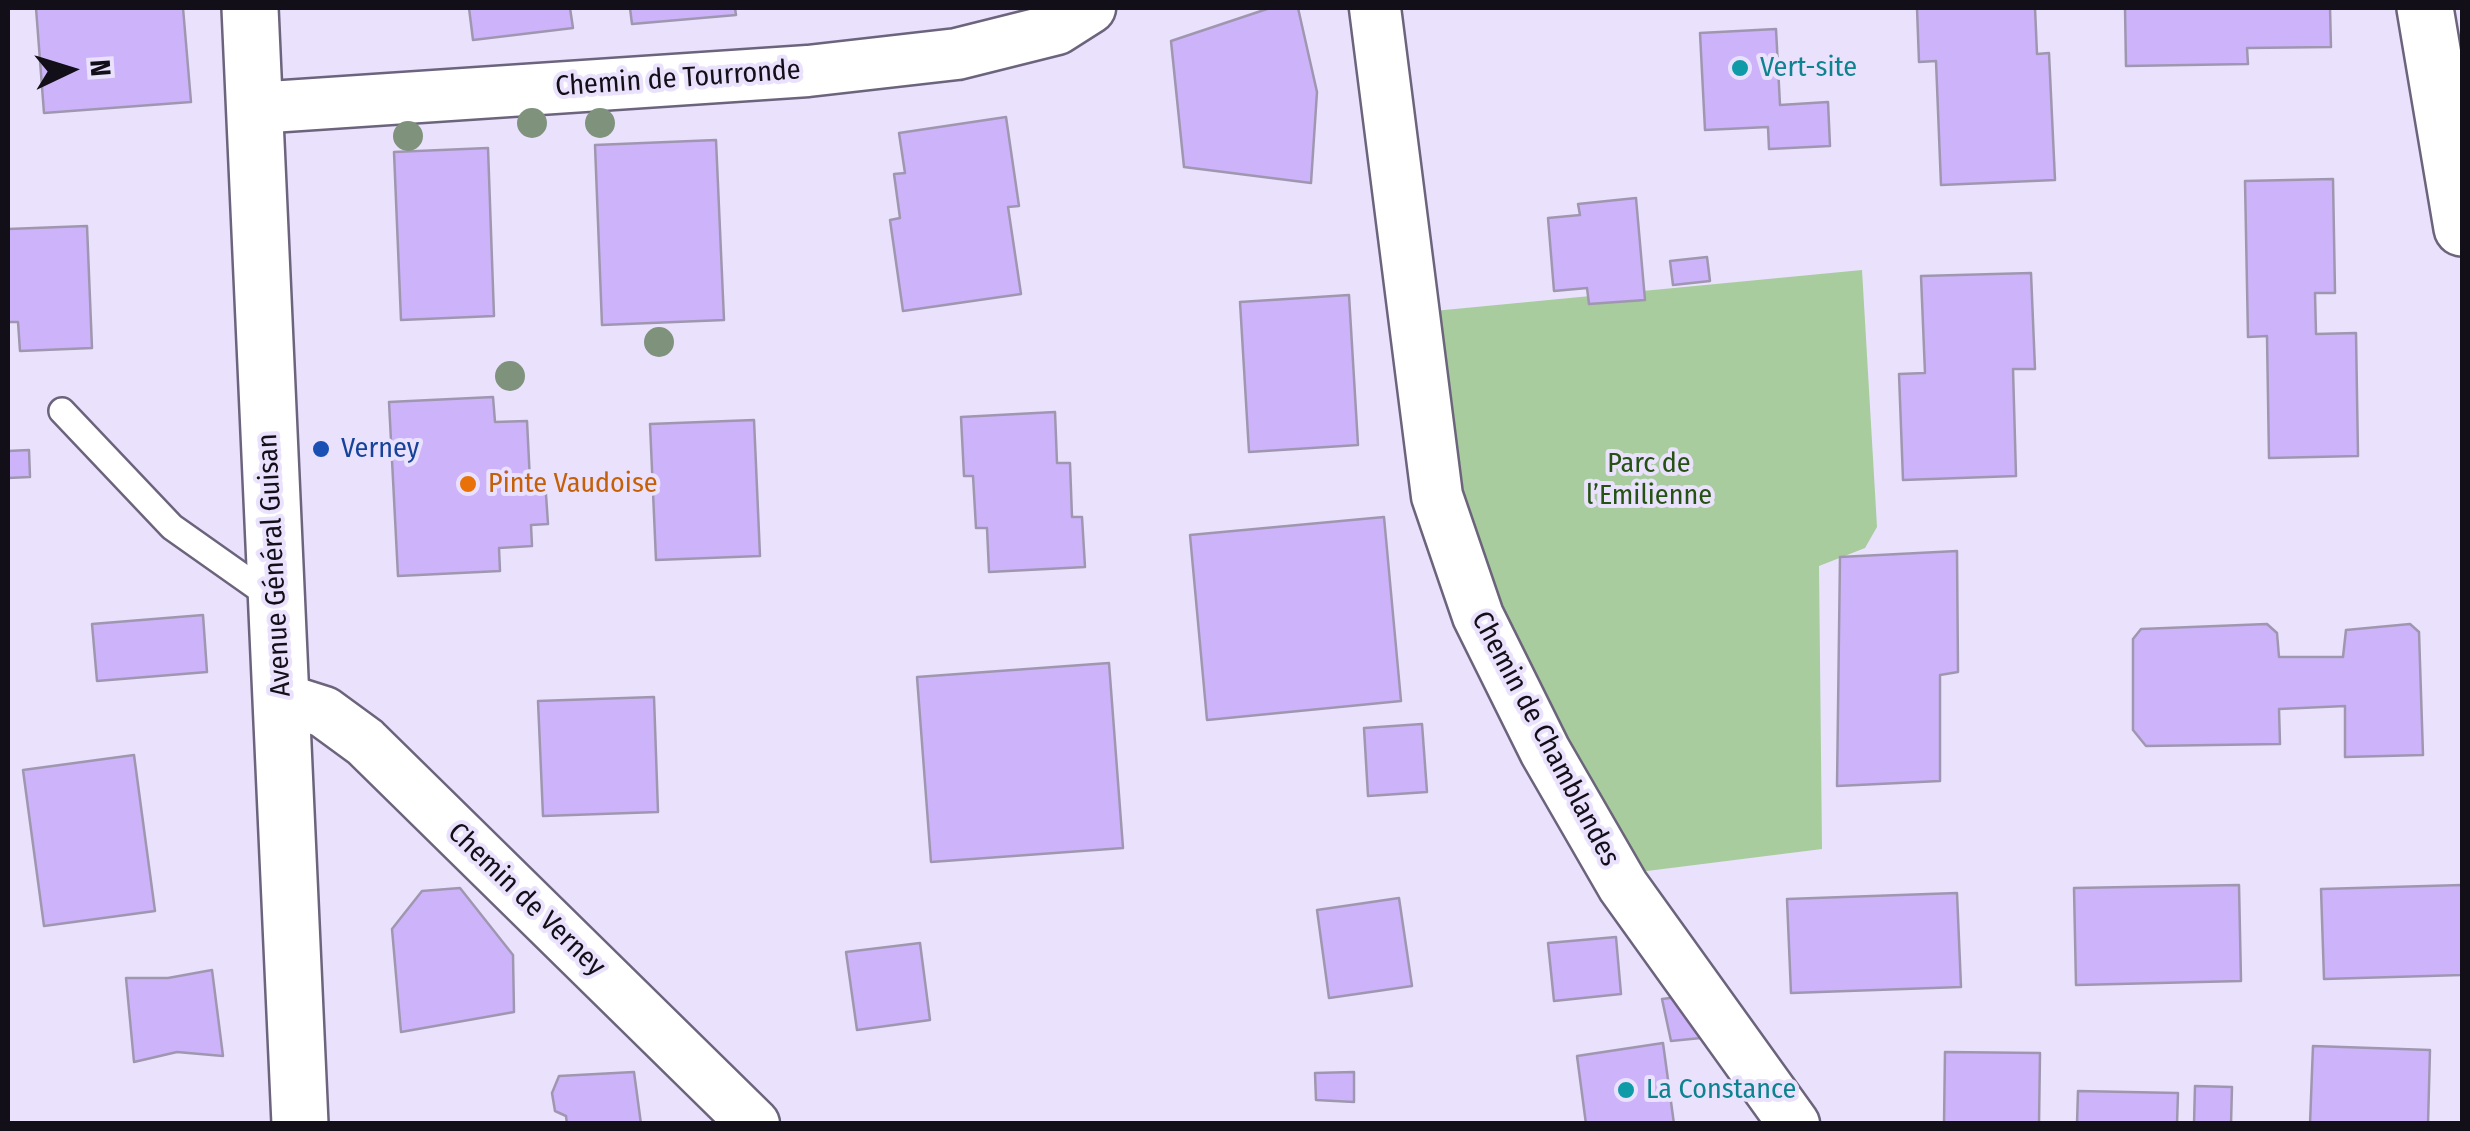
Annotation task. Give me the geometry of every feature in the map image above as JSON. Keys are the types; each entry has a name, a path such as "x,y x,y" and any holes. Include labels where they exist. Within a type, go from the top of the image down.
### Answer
{"main road":[{"name":"Avenue Général Guisan","path":"250,8 300,1124"},
{"path":"2425,8 2462,228"}],"street":[{"name":"Chemin de Tourronde","path":"255,108 956,54 1057,28 1090,8"},
{"name":"Chemin de Chamblandes","path":"1374,8 1437,496 1478,616 1545,752 1623,886 1794,1124"},
{"name":"Chemin de Verney","path":"282,699 324,712 365,742 754,1124"}],"lane":[{"path":"62,411 172,527 278,602"}],"green space":[{"name":"Parc de l’Emilienne","path":"1862,270 1877,527 1865,548 1819,566 1822,849 1639,872 1494,614 1457,501 1434,311"}],"building":[{"path":"36,8 183,8 191,102 44,113"},
{"path":"469,8 570,8 573,28 473,40"},
{"path":"630,8 735,8 736,15 632,24"},
{"path":"1270,8 1298,8 1317,92 1311,183 1184,167 1171,41"},
{"path":"1917,8 2035,8 2037,54 2049,53 2055,180 1941,185 1936,61 1919,62"},
{"path":"2125,8 2330,8 2331,47 2247,48 2248,64 2126,66"},
{"name":"Vert-site","path":"1776,29 1780,105 1828,102 1830,146 1769,149 1768,127 1705,130 1700,33"},
{"path":"1006,117 1019,206 1008,207 1021,294 903,311 890,220 900,218 894,174 905,173 899,133"},
{"path":"716,140 724,320 602,325 595,145"},
{"path":"488,148 494,316 401,320 394,152"},
{"path":"2333,179 2335,293 2315,293 2316,334 2356,333 2358,456 2269,458 2267,336 2248,337 2245,181"},
{"path":"1636,198 1645,300 1589,304 1587,288 1554,291 1548,218 1580,215 1578,204"},
{"path":"87,226 92,348 20,351 18,322 8,322 8,229"},
{"path":"1707,257 1710,281 1673,285 1670,261"},
{"path":"2031,273 2035,369 2013,369 2016,476 1903,480 1899,374 1925,373 1921,276"},
{"path":"1349,295 1358,445 1249,452 1240,302"},
{"path":"493,397 495,422 527,421 530,481 545,480 548,524 531,525 532,546 499,548 500,571 398,576 389,402"},
{"path":"1055,412 1057,463 1070,463 1072,517 1082,517 1085,567 989,572 987,528 976,528 973,476 964,476 961,417"},
{"path":"754,420 760,556 656,560 650,424"},
{"path":"29,450 30,477 8,478 8,451"},
{"path":"1384,517 1401,701 1207,720 1190,535"},
{"path":"1957,551 1958,672 1940,675 1940,781 1837,786 1840,557"},
{"path":"203,615 207,672 97,681 92,624"},
{"path":"2267,624 2277,633 2279,657 2343,657 2346,630 2410,624 2419,632 2423,755 2345,757 2345,706 2279,709 2280,744 2146,746 2133,730 2133,639 2141,629"},
{"path":"1109,663 1123,848 931,862 917,677"},
{"path":"654,697 658,812 543,816 538,701"},
{"path":"1422,724 1427,792 1368,796 1364,728"},
{"path":"134,755 155,911 44,926 23,770"},
{"path":"2239,885 2241,981 2076,985 2074,888"},
{"path":"2462,885 2462,975 2324,979 2321,889"},
{"path":"460,888 513,955 514,1012 401,1032 392,929 422,891"},
{"path":"1957,893 1961,987 1791,993 1787,899"},
{"path":"1399,898 1412,986 1329,998 1317,910"},
{"path":"1616,937 1621,994 1554,1001 1548,943"},
{"path":"920,943 930,1020 857,1030 846,952"},
{"path":"212,970 223,1056 177,1052 134,1062 126,978 168,978"},
{"path":"1693,995 1701,1038 1671,1041 1662,999"},
{"name":"La Constance","path":"1663,1043 1674,1124 1586,1124 1577,1056"},
{"path":"2313,1046 2430,1050 2428,1124 2310,1124"},
{"path":"1945,1052 2040,1053 2039,1124 1944,1124"},
{"path":"634,1072 641,1124 567,1124 566,1116 555,1111 552,1093 559,1076"},
{"path":"1354,1072 1354,1102 1316,1100 1315,1073"},
{"path":"2195,1086 2232,1087 2231,1124 2194,1124"},
{"path":"2078,1091 2178,1093 2177,1124 2077,1124"}],"place":[{"name":"Vert-site","path":"1740,68"},
{"name":"Verney","path":"321,449"},
{"name":"Pinte Vaudoise","path":"468,484"},
{"name":"La Constance","path":"1626,1090"}]}
